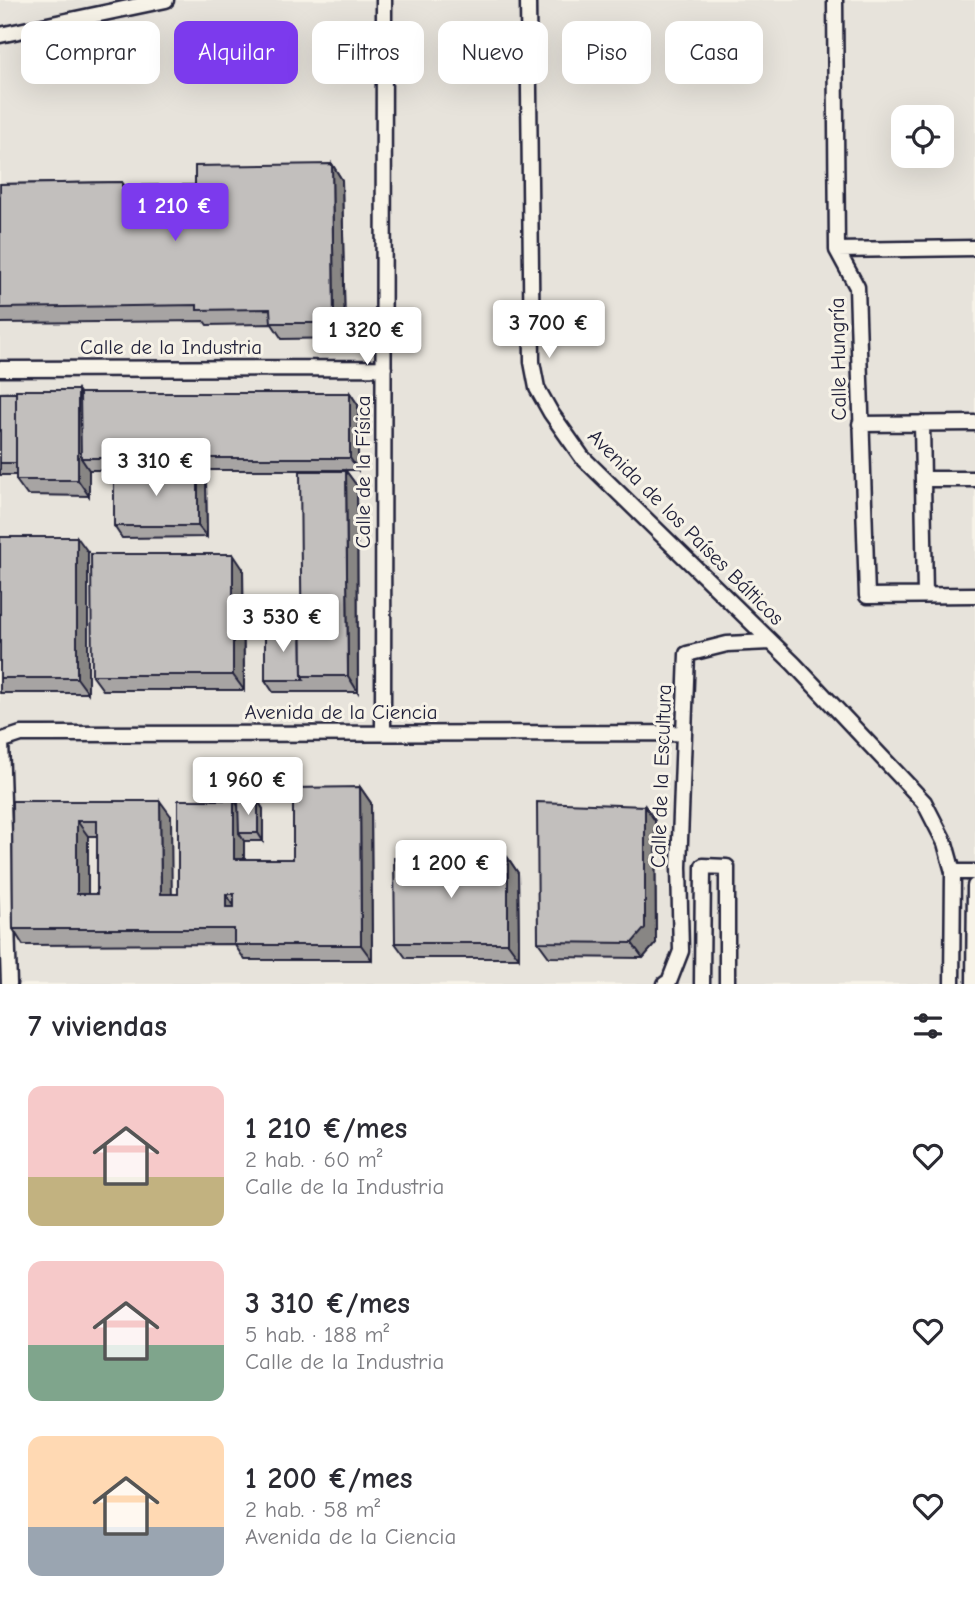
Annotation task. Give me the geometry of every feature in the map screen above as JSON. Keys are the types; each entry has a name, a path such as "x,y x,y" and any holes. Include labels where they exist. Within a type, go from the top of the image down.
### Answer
{"street":[{"path":"0,35 166,0"},
{"name":"Calle de la Física","path":"383,733 384,0"},
{"name":"Avenida de los Países Bálticos","path":"528,0 532,362 537,388 582,457 818,688 924,802 945,843 953,872 952,984"},
{"name":"Calle Hungría","path":"835,0 837,250 857,287 867,596 925,595"},
{"path":"837,250 975,248"},
{"name":"Calle de la Industria","path":"0,369 384,368"},
{"path":"922,423 925,595 975,595"},
{"path":"860,424 975,423"},
{"path":"923,479 975,479"},
{"name":"Calle de la Escultura","path":"667,983 681,951 679,867 687,653 727,644 770,642"},
{"name":"Avenida de la Ciencia","path":"0,741 21,734 684,733"},
{"path":"0,741 9,984"},
{"path":"702,984 703,866 727,867 727,984"},
{"path":"953,872 975,872"},
{"path":"974,984 975,886"}],"shaded area":[{"path":"0,0 975,0 975,984 0,984"}],"building":[{"path":"332,164 334,323 271,323 270,309 197,310 197,305 0,308 0,184 122,182 122,186 195,185 195,166"},
{"path":"16,390 78,390 78,480 16,480"},
{"path":"0,393 16,393 16,463 0,463"},
{"path":"80,393 350,393 350,458 81,458"},
{"path":"114,469 198,469 198,526 114,526"},
{"path":"300,471 346,471 348,676 302,676"},
{"path":"0,537 77,537 77,678 0,678"},
{"path":"91,554 233,554 233,675 92,675"},
{"path":"265,628 301,628 304,680 265,680"},
{"path":"360,787 361,945 234,945 234,929 13,929 12,801 160,801 161,894 178,894 178,800 234,800 234,859 293,859 293,788","holes":["77,821 97,821 97,894 77,894","226,894 234,894 234,907 226,907"]},
{"path":"238,801 258,801 258,833 239,833"},
{"path":"537,802 645,806 645,928 632,943 538,942"},
{"path":"394,858 508,858 508,943 395,943"}]}
